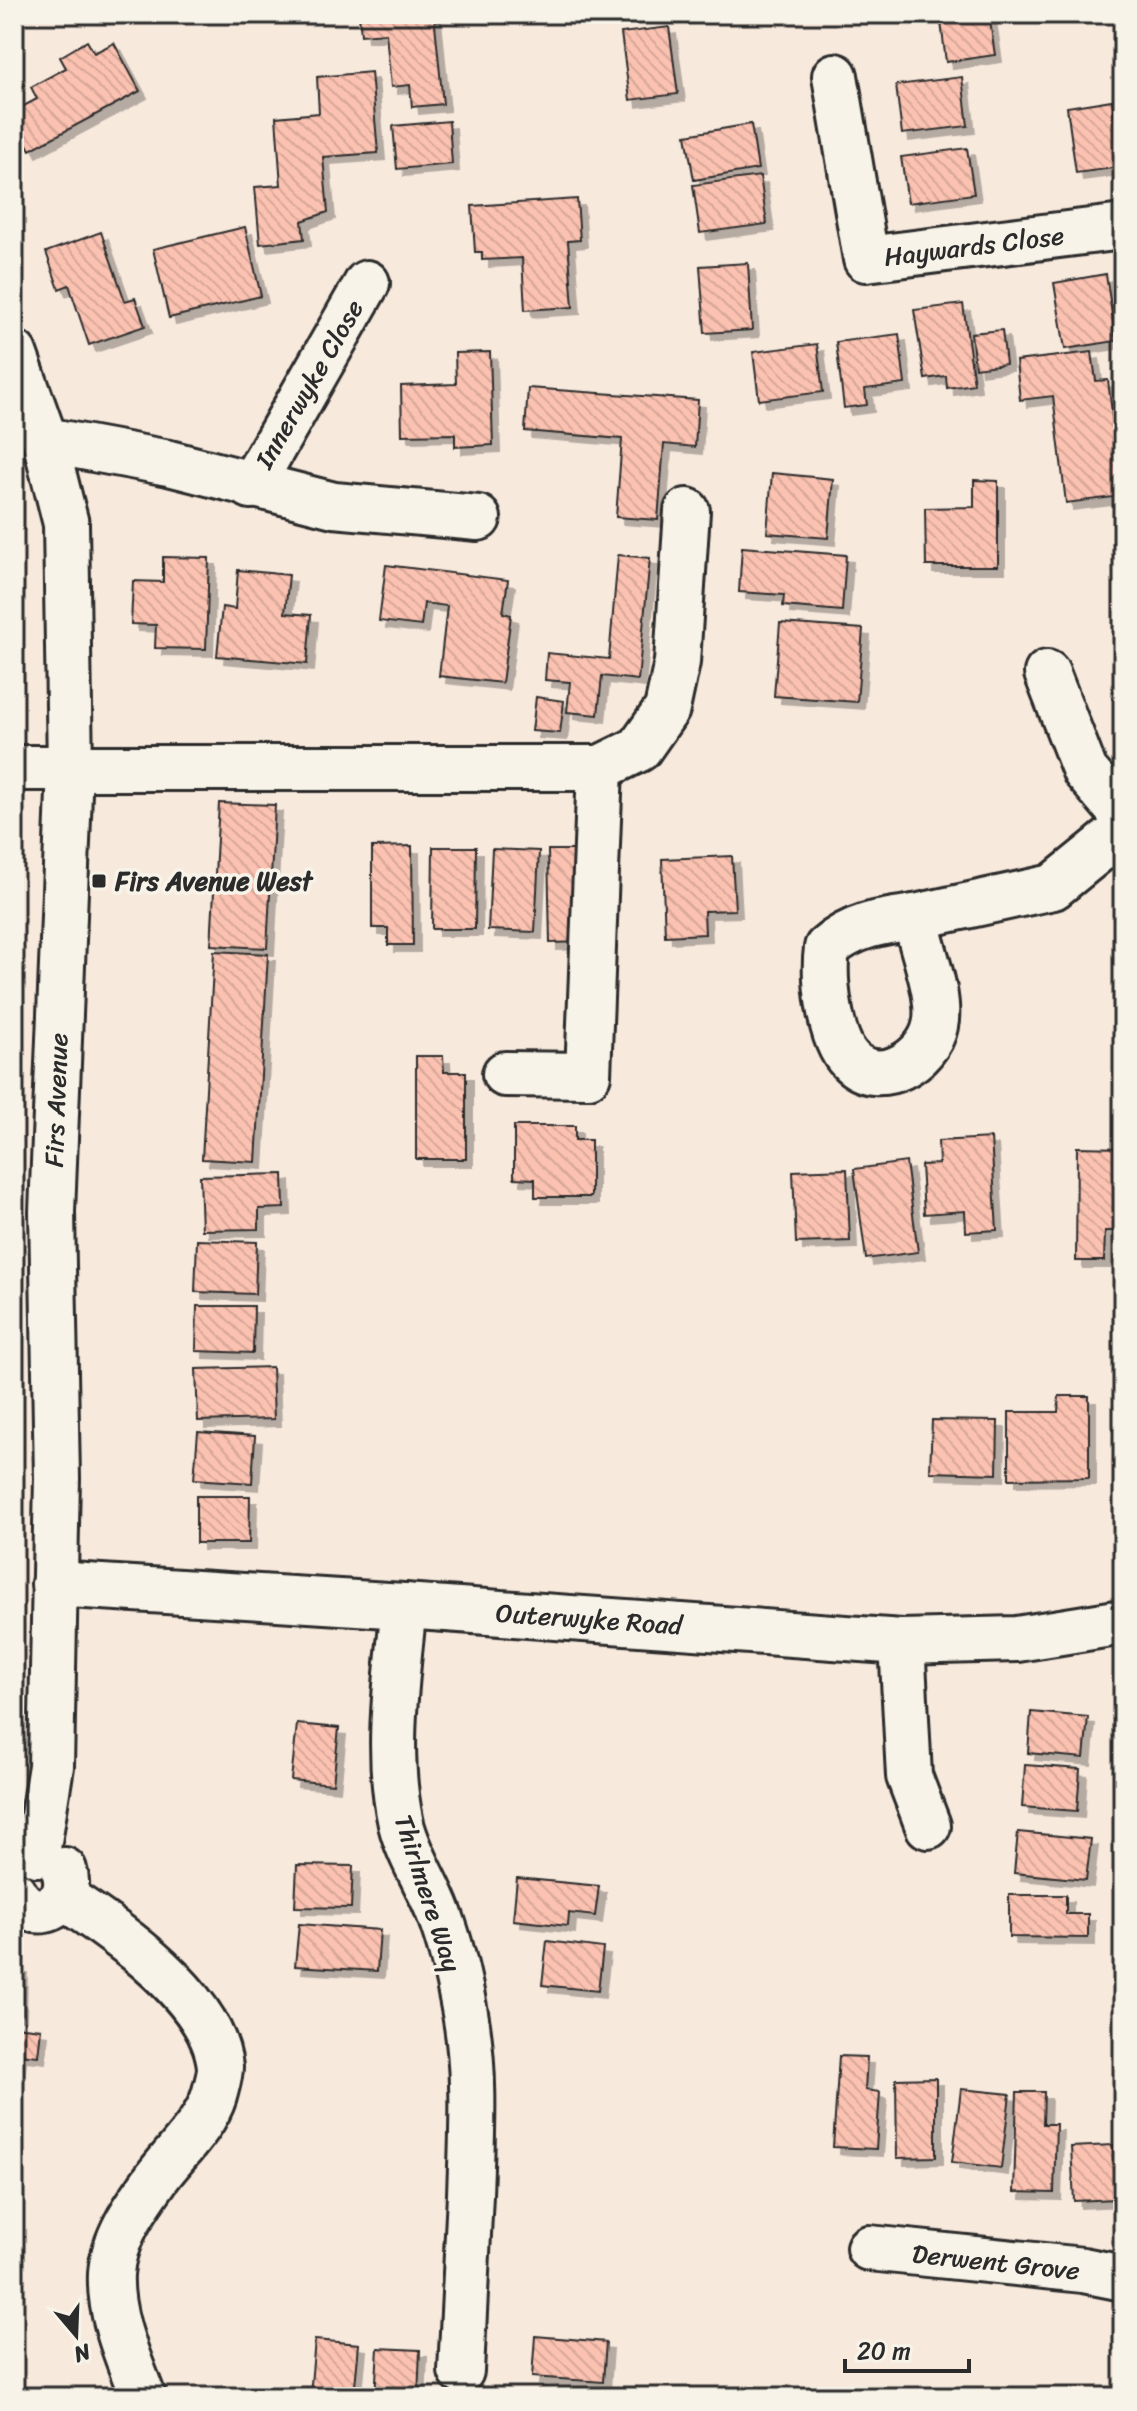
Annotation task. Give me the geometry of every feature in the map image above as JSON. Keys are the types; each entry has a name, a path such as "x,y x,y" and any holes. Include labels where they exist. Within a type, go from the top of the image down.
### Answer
{"street":[{"name":"Haywards Close","path":"835,76 866,259 1123,227"},
{"name":"Innerwyke Close","path":"251,486 367,283"},
{"name":"Firs Avenue","path":"14,353 45,440 66,524 70,768 52,1212 57,1478 51,1766 26,1863"},
{"name":"Innerwyke Close","path":"45,440 169,463 334,505 478,518"},
{"path":"14,768 600,768 639,749 667,709 677,662 687,511"},
{"path":"1047,673 1085,771 1123,815"},
{"path":"505,1074 588,1075 600,768"},
{"path":"915,917 1053,887 1123,830"},
{"name":"Outerwyke Road","path":"54,1584 902,1642 1017,1639 1123,1622"},
{"name":"Thirlmere Way","path":"404,1606 396,1691 396,1791 401,1825 439,1913 452,1957 465,2013 471,2064 473,2125 461,2371"},
{"path":"902,1642 909,1776 928,1826"},
{"path":"14,1893 24,1906 32,1910 50,1909 63,1897 67,1888 64,1871 52,1858 26,1863"},
{"path":"63,1897 141,1952 177,1985 214,2039 220,2069 213,2100 130,2217 116,2247 111,2273 113,2302 119,2329 143,2397"},
{"name":"Derwent Grove","path":"869,2248 1083,2270 1123,2278"}],"building":[{"path":"359,14 434,14 443,104 412,107 410,85 391,87 386,33 361,35"},
{"path":"940,14 989,14 995,55 946,62"},
{"path":"669,27 678,94 630,100 621,33"},
{"path":"87,41 94,53 114,43 140,91 30,150 14,120 14,111 37,99 31,87 66,68 60,57"},
{"path":"371,72 378,153 323,157 328,212 302,221 304,239 260,244 255,187 281,185 276,117 319,113 317,77"},
{"path":"962,77 968,126 902,134 896,85"},
{"path":"1112,100 1122,167 1076,173 1067,107"},
{"path":"449,121 452,164 397,169 393,126"},
{"path":"751,124 758,169 694,180 686,135"},
{"path":"967,148 974,194 908,203 901,157"},
{"path":"760,176 767,224 700,233 693,185"},
{"path":"577,199 580,240 568,241 573,307 525,310 522,258 482,260 482,252 475,252 472,206"},
{"path":"245,227 261,296 169,318 153,249"},
{"path":"101,232 125,301 135,298 145,326 89,345 69,285 59,289 46,252"},
{"path":"748,263 752,330 705,333 700,266"},
{"path":"1106,274 1116,341 1065,349 1054,283"},
{"path":"963,304 974,384 947,388 946,376 925,379 914,310"},
{"path":"1002,330 1006,364 975,368 971,333"},
{"path":"899,334 905,384 865,389 867,405 844,408 836,342"},
{"path":"817,344 823,392 759,400 753,352"},
{"path":"490,352 493,445 455,447 455,434 402,435 401,386 456,384 455,353"},
{"path":"1092,352 1096,381 1108,380 1122,496 1066,503 1053,396 1020,400 1016,361"},
{"path":"528,388 698,400 695,447 664,444 658,520 616,517 622,439 525,431"},
{"path":"772,473 833,479 828,538 767,533"},
{"path":"974,480 998,481 998,566 926,566 925,508 974,507"},
{"path":"742,547 846,555 842,611 783,606 784,595 739,592"},
{"path":"618,555 650,558 638,680 602,676 598,715 567,712 570,682 545,680 547,653 609,659"},
{"path":"163,557 209,558 206,649 155,648 156,625 131,624 133,581 163,582"},
{"path":"386,565 508,580 503,613 511,615 502,683 439,676 447,606 424,603 421,626 379,621"},
{"path":"238,570 289,575 285,613 311,615 307,664 217,656 222,607 235,609"},
{"path":"780,623 863,629 857,702 774,696"},
{"path":"536,697 564,701 560,733 532,731"},
{"path":"219,803 275,805 267,948 211,945"},
{"path":"412,846 413,945 388,945 388,928 372,928 372,847"},
{"path":"433,847 476,847 475,929 432,929"},
{"path":"492,849 539,851 535,932 488,930"},
{"path":"548,850 582,850 584,942 550,943"},
{"path":"732,856 735,910 704,911 705,934 665,936 662,859"},
{"path":"214,951 268,954 256,1162 202,1159"},
{"path":"416,1056 443,1056 444,1072 466,1072 466,1159 416,1159"},
{"path":"514,1126 575,1126 575,1140 591,1140 591,1197 535,1197 535,1179 514,1178"},
{"path":"991,1138 997,1230 966,1232 965,1211 924,1214 921,1165 939,1164 938,1141"},
{"path":"1077,1147 1123,1148 1123,1231 1105,1231 1104,1261 1076,1261"},
{"path":"906,1162 918,1252 866,1259 854,1169"},
{"path":"847,1169 850,1241 796,1243 793,1171"},
{"path":"283,1174 284,1208 259,1209 259,1229 202,1230 200,1176"},
{"path":"197,1240 257,1242 255,1294 195,1292"},
{"path":"197,1306 254,1306 253,1353 196,1351"},
{"path":"1114,1365 1123,1365 1123,1401 1116,1401"},
{"path":"272,1367 274,1419 198,1421 196,1369"},
{"path":"1059,1396 1089,1396 1089,1478 1009,1479 1009,1412 1058,1412"},
{"path":"932,1420 998,1421 997,1474 930,1472"},
{"path":"198,1432 255,1436 252,1483 194,1479"},
{"path":"196,1496 250,1496 249,1543 196,1543"},
{"path":"1031,1712 1088,1717 1084,1758 1028,1753"},
{"path":"297,1724 339,1728 333,1784 291,1780"},
{"path":"1025,1765 1080,1769 1077,1811 1022,1807"},
{"path":"1018,1832 1091,1839 1086,1880 1014,1873"},
{"path":"297,1865 353,1866 351,1908 295,1907"},
{"path":"517,1878 599,1886 595,1916 569,1913 568,1926 513,1920"},
{"path":"1009,1895 1066,1895 1066,1914 1088,1914 1088,1938 1009,1937"},
{"path":"299,1924 380,1930 377,1971 295,1966"},
{"path":"547,1941 603,1948 598,1991 542,1985"},
{"path":"14,1965 20,1966 19,2013 14,2013"},
{"path":"14,2026 41,2029 38,2056 19,2054 16,2081 14,2081"},
{"path":"839,2056 867,2057 865,2090 880,2092 876,2149 833,2147"},
{"path":"936,2078 936,2157 897,2158 896,2079"},
{"path":"961,2089 1010,2094 1001,2168 952,2162"},
{"path":"1017,2092 1044,2092 1043,2124 1056,2124 1054,2193 1014,2192"},
{"path":"1113,2145 1116,2199 1074,2201 1071,2147"},
{"path":"535,2336 606,2342 603,2382 532,2377"},
{"path":"315,2340 359,2344 354,2397 310,2395"},
{"path":"378,2348 420,2350 418,2397 375,2397"}],"place":[{"name":"Firs Avenue West","path":"99,881"}]}
